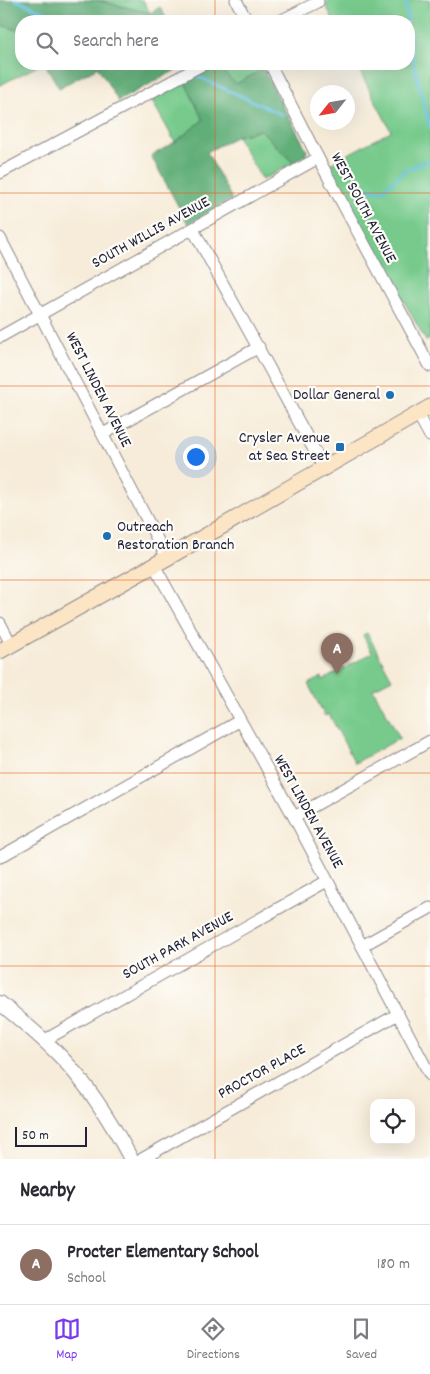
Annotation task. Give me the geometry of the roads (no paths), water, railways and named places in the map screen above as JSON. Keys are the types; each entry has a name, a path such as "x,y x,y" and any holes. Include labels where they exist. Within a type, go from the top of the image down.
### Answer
{"main road":[{"path":"6,648 161,562 424,411"}],"street":[{"path":"236,0 244,15"},
{"path":"292,15 318,2"},
{"path":"0,173 193,70"},
{"name":"WEST SOUTH AVENUE","path":"273,70 318,158 430,366"},
{"name":"SOUTH WILLIS AVENUE","path":"0,337 318,158"},
{"path":"188,231 195,232 324,468"},
{"name":"WEST LINDEN AVENUE","path":"0,238 103,434 161,562 240,721 294,817 429,1073"},
{"path":"103,434 259,347"},
{"path":"424,411 430,436"},
{"path":"0,623 6,648"},
{"path":"0,857 240,721"},
{"path":"294,817 430,741"},
{"name":"SOUTH PARK AVENUE","path":"44,1040 327,881"},
{"path":"362,946 430,908"},
{"path":"0,1003 63,1058 96,1102 131,1159"},
{"name":"PROCTOR PLACE","path":"142,1159 398,1014"}],"waterway":[{"path":"16,0 52,15"},
{"path":"405,0 407,15"},
{"path":"415,69 430,127"},
{"path":"192,74 283,115"},
{"path":"353,186 382,191 405,170 430,160"}],"place":[{"name":"Dollar General","path":"390,395"},
{"name":"Crysler Avenue at Sea Street","path":"340,447"},
{"name":"Outreach Restoration Branch","path":"107,536"},
{"name":"Procter Elementary School","path":"337,674"}]}
